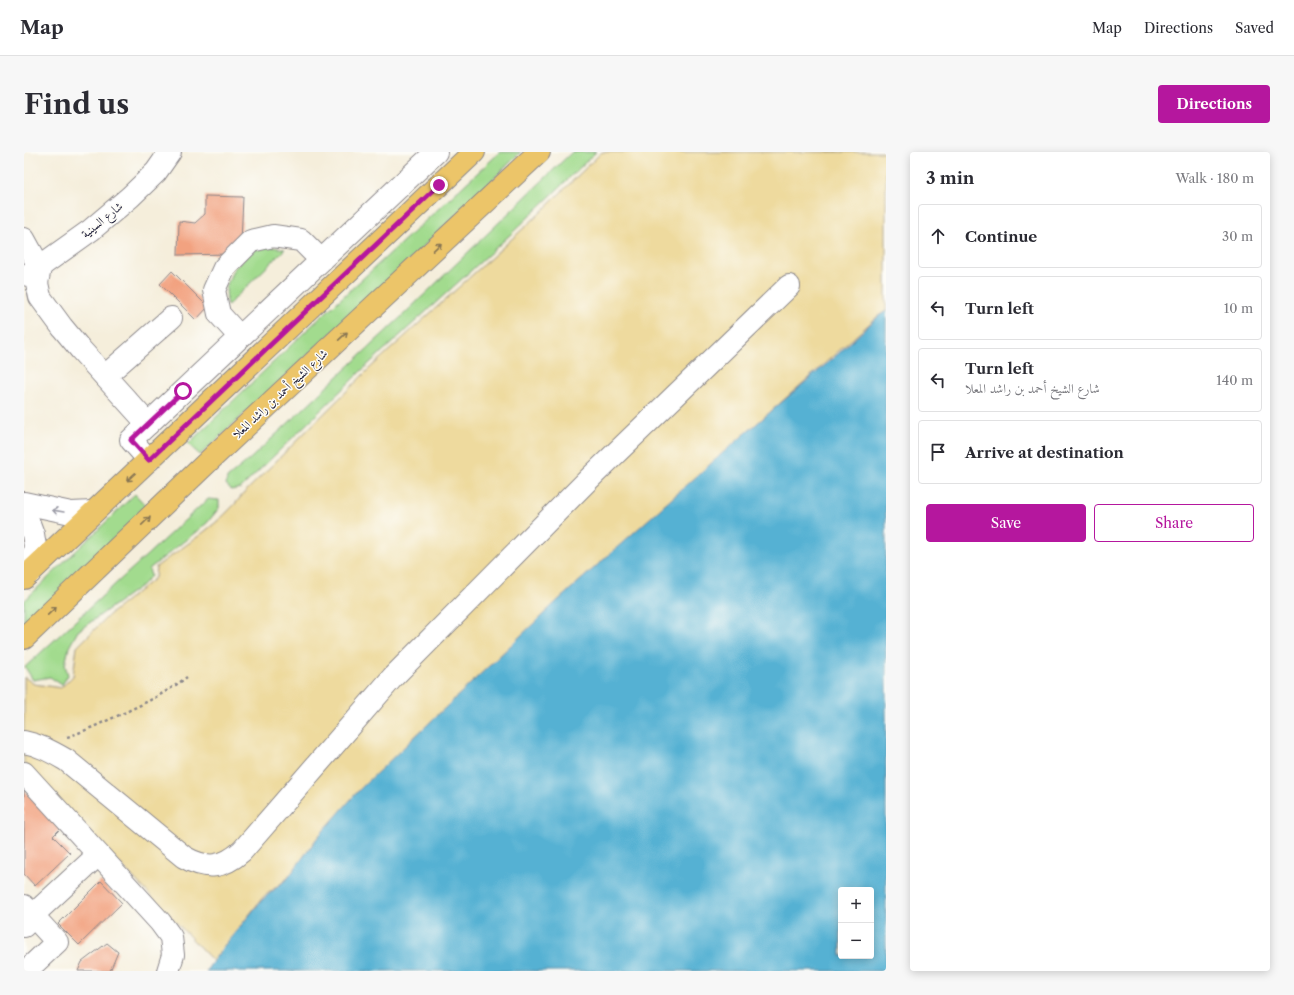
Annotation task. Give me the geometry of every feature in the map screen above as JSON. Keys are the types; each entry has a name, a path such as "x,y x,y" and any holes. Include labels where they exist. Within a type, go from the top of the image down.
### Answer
{"main road":[{"path":"27,575 474,152"},
{"name":"شارع الشيخ أحمد بن راشد المعلا","path":"24,638 216,454 538,152"}],"street":[{"name":"شارع السينية","path":"32,273 92,230 130,197 156,172 170,152"},
{"path":"149,460 131,440 436,152"},
{"path":"240,337 219,314 214,290 224,268 251,241 273,236 301,240 321,260"},
{"path":"24,239 32,273 37,283 40,297 71,339 148,424"},
{"path":"24,742 35,744 66,760 184,857 196,863 208,866 221,864 233,859 242,851 393,677 589,480 789,286"},
{"path":"105,376 171,318"},
{"path":"24,503 71,513 93,512"},
{"path":"24,510 33,534 35,546 27,575"},
{"path":"24,773 160,922 171,938 173,955 168,971"},
{"path":"26,971 57,942 27,916 98,855"}],"path":[{"path":"65,737 91,728 149,701 187,677"}],"green space":[{"path":"500,152 521,152 399,270 200,455 188,444 309,328"},
{"path":"572,152 596,152 511,234 361,371 241,488 231,490 226,484 227,478 251,458 400,318"},
{"path":"266,246 285,249 227,306 226,287 233,270 250,252"},
{"path":"135,494 149,509 24,627 24,601"},
{"path":"208,499 219,500 219,508 207,523 149,569 151,576 141,586 78,631 69,647 65,665 68,675 62,685 50,677 33,680 25,667"}],"sand":[{"path":"602,152 886,152 886,311 878,316 571,589 404,747 317,838 288,878 263,897 213,961 24,763 24,677 34,684 61,688 73,676 77,647 109,615 155,578 156,567 203,533 225,514 244,493 370,368 536,217"}],"water":[{"path":"886,311 886,971 206,971 223,947 262,900 288,878 317,838 359,790 555,603 726,450"}],"building":[{"path":"205,196 243,197 241,243 231,254 178,255 179,221 195,223 205,214"},
{"path":"172,271 208,307 196,320 160,284"},
{"path":"24,790 61,828 53,836 70,853 35,886 24,874"},
{"path":"101,881 122,903 79,945 58,924"},
{"path":"107,943 118,952 110,971 78,971 82,962"}],"route":[{"path":"183,391 131,440 149,460 439,185"}]}
